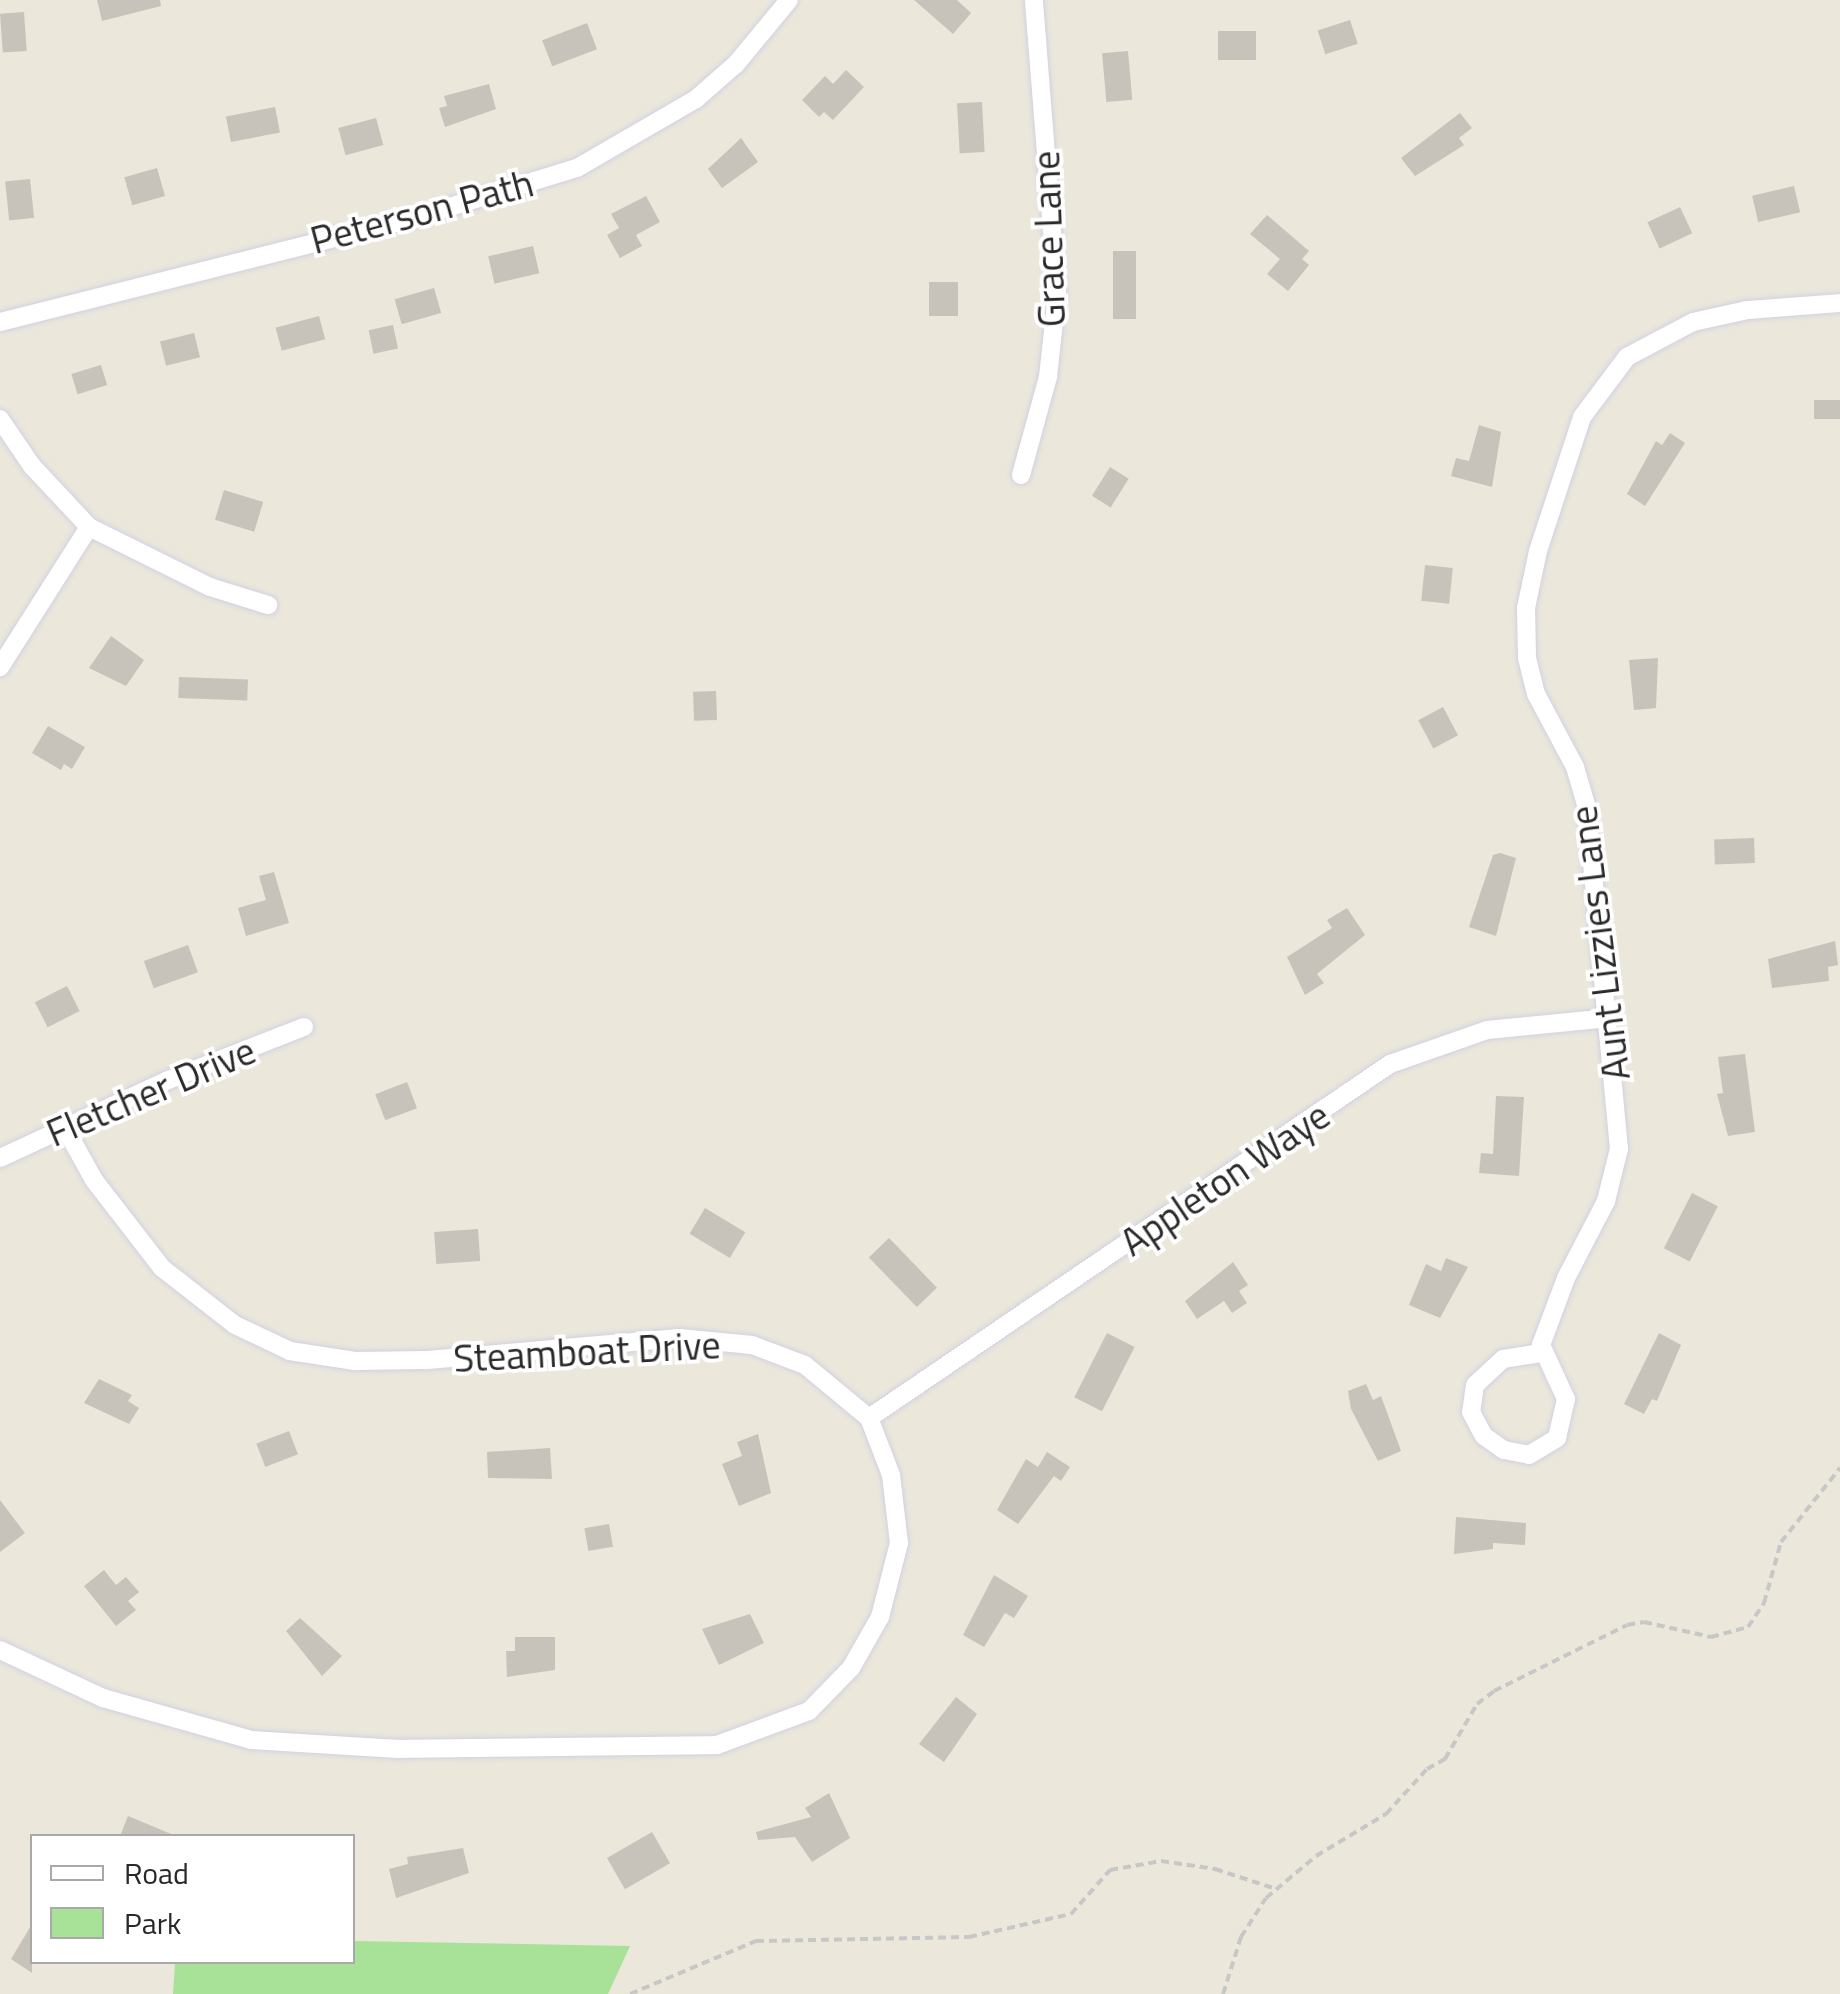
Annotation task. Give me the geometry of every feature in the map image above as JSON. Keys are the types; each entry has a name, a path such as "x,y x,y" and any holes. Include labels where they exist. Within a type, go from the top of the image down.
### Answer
{"street":[{"name":"Peterson Path","path":"0,322 430,213 577,168 696,98 736,64 789,0"},
{"name":"Grace Lane","path":"1021,475 1048,377 1057,294 1034,0"},
{"name":"Aunt Lizzies Lane","path":"1541,1353 1566,1278 1616,1172 1620,1126 1588,808 1536,694 1527,658 1531,578 1571,446 1607,378 1661,334 1747,310 1840,303"},
{"path":"0,419 32,466 89,527 210,588 268,606"},
{"path":"0,667 89,527"},
{"name":"Appleton Waye","path":"869,1418 1390,1064 1487,1030 1609,1018"},
{"name":"Fletcher Drive","path":"0,1158 304,1027"},
{"name":"Steamboat Drive","path":"0,1650 103,1698 290,1745 675,1748 749,1737 809,1712 851,1668 880,1618 900,1521 892,1475 869,1418 805,1365 723,1341 679,1338 425,1360 355,1361 290,1351 235,1326 162,1268 94,1180 65,1128"},
{"path":"1541,1353 1566,1399 1561,1428 1545,1450 1504,1450 1484,1436 1472,1412 1475,1385 1504,1359 1541,1353"}],"path":[{"path":"1222,1994 1247,1926 1275,1889 1386,1814 1427,1769 1445,1759 1477,1704 1494,1691 1627,1625 1644,1622 1711,1637 1748,1627 1764,1603 1781,1542 1840,1468"},
{"path":"630,1994 756,1942 969,1937 1071,1914 1110,1870 1161,1861 1215,1868 1275,1889"}],"green space":[{"path":"355,1941 630,1946 608,1994 173,1994 175,1964 355,1964"}],"building":[{"path":"97,0 160,0 161,6 102,21"},
{"path":"914,0 957,0 971,13 953,34"},
{"path":"24,12 27,51 3,53 0,14"},
{"path":"1350,20 1358,44 1325,54 1318,31"},
{"path":"587,23 597,49 552,66 542,40"},
{"path":"1218,31 1256,31 1256,60 1218,60"},
{"path":"1128,51 1132,100 1106,102 1102,53"},
{"path":"846,70 864,87 833,120 824,112 819,117 802,100 825,76 833,84"},
{"path":"489,84 496,109 445,127 439,108 447,106 444,96"},
{"path":"982,102 985,152 960,153 957,103"},
{"path":"275,107 280,133 231,142 226,117"},
{"path":"1460,113 1472,128 1459,138 1464,145 1415,176 1401,158"},
{"path":"376,118 383,145 346,155 338,128"},
{"path":"741,138 758,162 722,188 708,169"},
{"path":"157,168 165,196 132,205 124,177"},
{"path":"30,179 34,218 9,220 5,182"},
{"path":"1794,186 1800,212 1758,222 1752,196"},
{"path":"646,196 660,222 636,235 642,246 620,258 607,235 619,228 611,214"},
{"path":"1680,207 1692,233 1660,248 1647,222"},
{"path":"1267,215 1309,251 1302,259 1309,265 1288,291 1267,274 1280,259 1250,234"},
{"path":"533,246 539,273 494,284 488,256"},
{"path":"1113,251 1136,251 1136,319 1113,319"},
{"path":"929,282 958,282 958,316 929,316"},
{"path":"434,288 441,313 402,324 395,299"},
{"path":"319,316 325,339 282,351 276,328"},
{"path":"393,325 398,348 374,354 369,330"},
{"path":"194,333 200,357 166,366 160,341"},
{"path":"101,365 107,385 77,394 71,374"},
{"path":"1814,400 1840,400 1840,419 1814,419"},
{"path":"1479,425 1501,432 1492,487 1451,476 1456,458 1469,461"},
{"path":"1670,433 1685,443 1645,506 1627,494 1656,441 1662,445"},
{"path":"1110,467 1129,479 1111,507 1092,496"},
{"path":"224,490 263,502 254,532 215,520"},
{"path":"1425,565 1453,568 1449,604 1421,601"},
{"path":"111,636 144,660 126,686 89,668"},
{"path":"1658,658 1656,708 1634,710 1629,660"},
{"path":"179,677 248,679 247,700 178,698"},
{"path":"716,691 717,720 694,721 693,692"},
{"path":"1443,707 1458,735 1433,748 1418,720"},
{"path":"48,726 85,747 72,769 64,764 61,770 32,753"},
{"path":"1754,838 1755,863 1715,864 1714,839"},
{"path":"1493,855 1516,858 1496,936 1469,927"},
{"path":"274,872 289,923 246,936 238,908 266,900 259,876"},
{"path":"1347,908 1365,935 1317,974 1324,983 1305,995 1287,957 1332,928 1327,920"},
{"path":"1835,941 1838,965 1828,967 1829,981 1772,988 1768,959"},
{"path":"188,945 198,972 154,988 144,961"},
{"path":"67,986 80,1011 48,1027 35,1002"},
{"path":"1745,1054 1755,1132 1728,1136 1717,1094 1723,1093 1718,1057"},
{"path":"407,1082 417,1108 385,1120 375,1094"},
{"path":"1496,1096 1524,1097 1519,1176 1479,1173 1481,1153 1493,1154"},
{"path":"1692,1193 1718,1206 1690,1261 1664,1248"},
{"path":"705,1208 745,1232 730,1258 690,1234"},
{"path":"478,1229 480,1261 436,1264 434,1232"},
{"path":"889,1238 937,1288 917,1307 869,1257"},
{"path":"1446,1258 1468,1267 1440,1318 1409,1305 1426,1264 1441,1271"},
{"path":"1233,1262 1248,1285 1239,1291 1247,1303 1232,1313 1224,1301 1197,1319 1185,1301"},
{"path":"1107,1333 1135,1347 1102,1411 1074,1397"},
{"path":"1659,1333 1681,1345 1657,1401 1652,1399 1644,1414 1624,1404"},
{"path":"99,1379 132,1395 128,1401 139,1408 129,1424 84,1403"},
{"path":"1366,1384 1373,1400 1381,1396 1401,1451 1378,1461 1351,1409 1348,1391"},
{"path":"289,1431 298,1454 265,1467 256,1444"},
{"path":"758,1434 771,1493 739,1506 722,1464 742,1456 737,1442"},
{"path":"550,1448 552,1479 488,1478 487,1452"},
{"path":"1047,1452 1070,1467 1061,1481 1054,1476 1018,1524 997,1510 1026,1459 1038,1467"},
{"path":"0,1500 25,1533 0,1552"},
{"path":"1456,1517 1526,1523 1525,1545 1493,1543 1493,1549 1454,1554"},
{"path":"609,1524 613,1547 588,1551 584,1528"},
{"path":"104,1570 116,1585 126,1577 139,1592 128,1601 136,1610 116,1626 84,1586"},
{"path":"994,1575 1028,1596 1014,1618 1005,1613 984,1647 963,1635"},
{"path":"750,1614 764,1643 719,1665 702,1629"},
{"path":"300,1618 342,1656 322,1676 286,1631"},
{"path":"515,1637 555,1637 555,1670 507,1677 506,1651 515,1651"},
{"path":"956,1697 977,1714 944,1762 919,1744"},
{"path":"829,1793 850,1838 812,1862 795,1837 758,1840 756,1832 811,1817 805,1808"},
{"path":"128,1816 171,1834 121,1834"},
{"path":"652,1832 670,1863 625,1889 607,1858"},
{"path":"463,1848 469,1873 396,1898 389,1869 408,1864 407,1857"},
{"path":"30,1927 32,1973 11,1959"}]}
